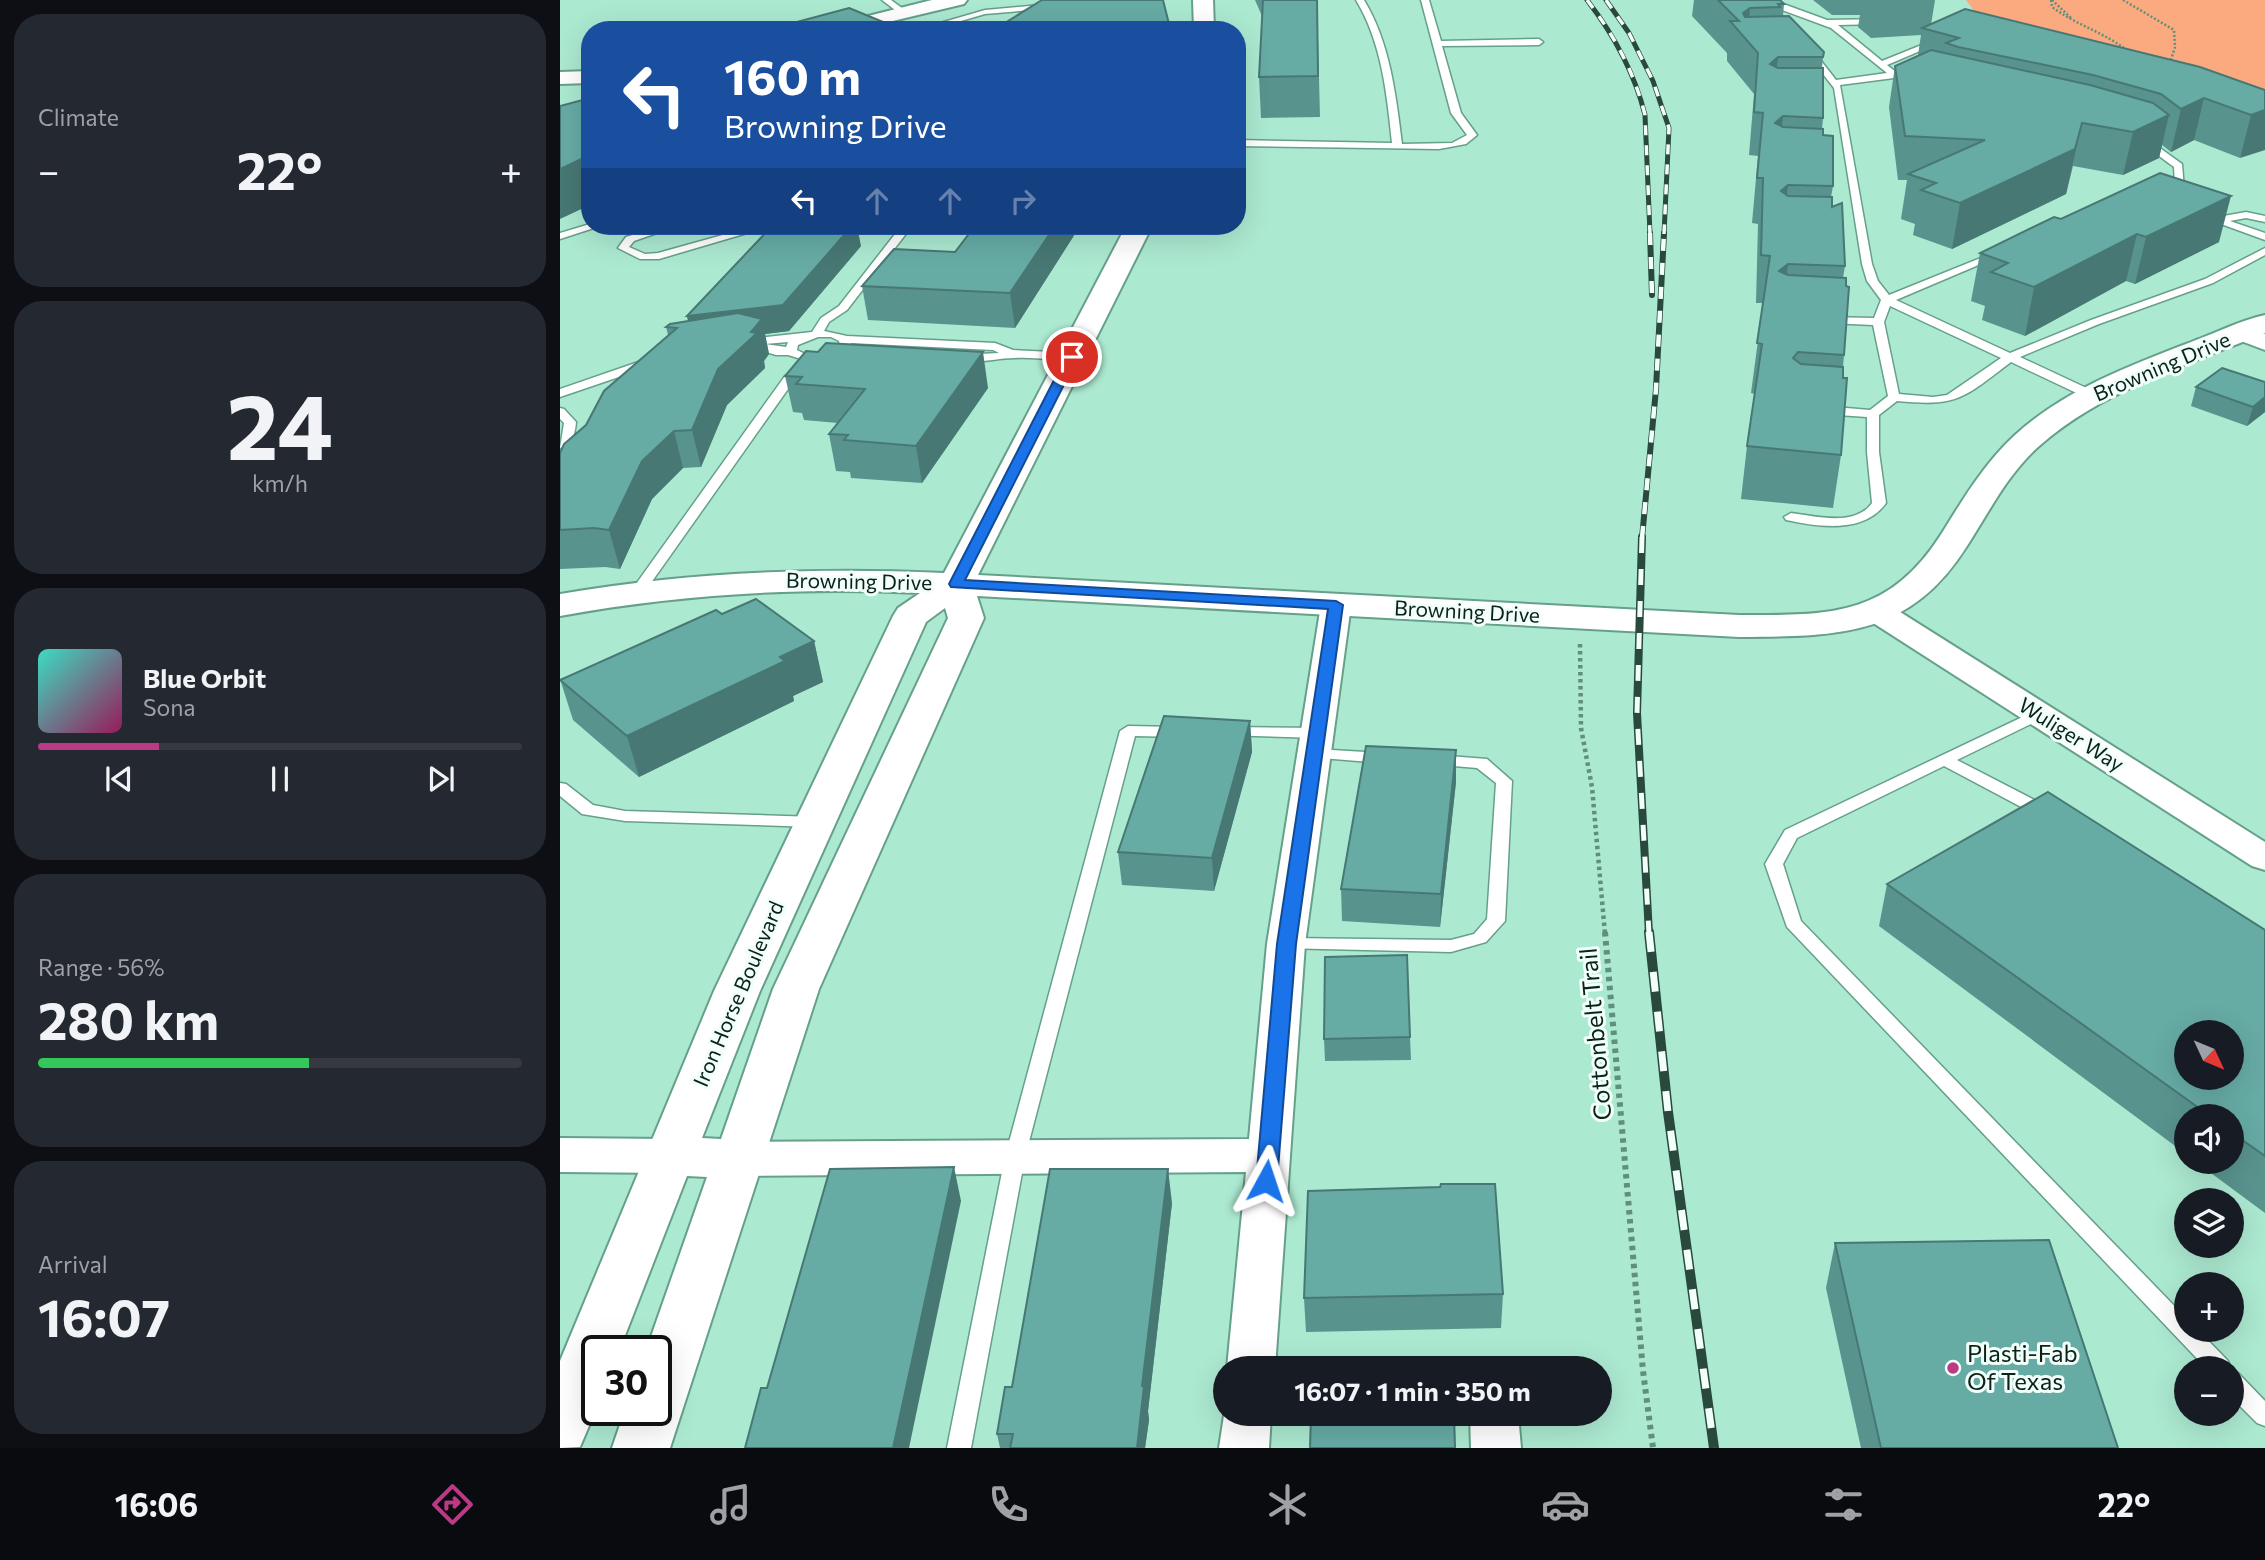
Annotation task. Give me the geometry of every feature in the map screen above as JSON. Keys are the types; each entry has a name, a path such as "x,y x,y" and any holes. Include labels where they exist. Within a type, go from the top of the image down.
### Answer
{"street":[{"path":"866,21 958,0"},
{"path":"1203,0 1204,21"},
{"path":"560,78 581,77"},
{"name":"Iron Horse Boulevard","path":"560,1429 737,991 911,615 956,584 1134,235"},
{"name":"Browning Drive","path":"560,606 749,581 872,580 1739,626 1844,621 1878,612 1900,602 1921,584 1948,550 1995,476 2028,439 2091,395 2173,358 2257,333"},
{"path":"672,1355 796,989 966,618 956,584"},
{"path":"1252,1356 1286,944 1336,605"},
{"name":"Wuliger Way","path":"1878,612 2265,858"},
{"path":"560,1155 738,1159 1269,1155"},
{"path":"641,1448 648,1426"},
{"path":"1244,1448 1246,1426"},
{"path":"1495,1426 1496,1448"}],"lane":[{"path":"886,0 901,11"},
{"path":"1360,0 1374,23 1394,113 1397,146"},
{"path":"1246,143 1447,146 1468,141 1472,135 1456,113 1425,0"},
{"path":"1773,2 1776,16"},
{"path":"1747,5 1773,2 1834,26 1894,75 1927,85"},
{"path":"952,21 985,12 1057,6"},
{"path":"1827,23 1893,20"},
{"path":"1881,64 1944,40 1935,31"},
{"path":"1437,44 1539,41"},
{"path":"1800,46 1835,83 1873,281 1886,300 2091,395"},
{"path":"1835,83 1894,75"},
{"path":"1827,104 1841,104"},
{"path":"2136,138 2148,141 2179,166 2180,187 2156,197 2265,237"},
{"path":"1839,168 1851,168"},
{"path":"2218,220 2246,215 2265,219"},
{"path":"560,236 581,230"},
{"path":"643,235 630,239 624,248 644,257 659,256 734,235"},
{"path":"636,594 789,379 846,346 844,326 901,235"},
{"path":"1850,238 1863,238"},
{"path":"1894,397 1878,322 1886,300 2004,251"},
{"path":"1808,409 1873,414 1894,397 1933,401 1950,398 1964,391 2010,357 2095,322 2209,281 2263,252"},
{"path":"1809,319 1878,322"},
{"path":"735,343 812,335 825,320 844,326 995,347 1013,354"},
{"path":"789,379 793,343 844,326"},
{"path":"748,342 809,359 862,354 988,359 1013,354 1072,357"},
{"path":"560,393 665,356"},
{"path":"560,412 570,422 568,436 560,444"},
{"path":"1791,517 1843,521 1863,517 1877,509 1879,503 1873,452 1873,414"},
{"path":"2039,714 1791,834 1774,864 1793,923 2208,1356"},
{"path":"958,1448 1015,1157 1128,731 1203,732 1316,744 1405,759 1481,763 1504,781 1496,921 1480,938 1451,946 1286,944"},
{"path":"1946,761 2057,818"},
{"path":"560,788 588,810 625,816 816,822"},
{"path":"2244,1394 2265,1416"}],"path":[{"path":"2051,0 2069,17 2130,54"},
{"path":"2124,0 2146,11 2173,33 2173,51 2168,67"},
{"name":"Cottonbelt Trail","path":"1580,617 1581,728 1592,788 1643,1371 1653,1448"}],"shaded area":[{"path":"1966,0 2265,0 2265,119 1987,28"}],"building":[{"path":"1042,0 1163,0 1168,21 1008,21"},
{"path":"1263,0 1317,0 1318,76 1259,77"},
{"path":"1718,0 1780,0 1784,4 1778,4 1780,7 1750,8 1743,13 1745,17 1789,16 1824,52 1823,57 1778,57 1770,64 1778,68 1823,68 1823,118 1783,116 1775,123 1783,127 1823,129 1823,135 1833,136 1833,186 1788,185 1781,191 1788,196 1832,197 1832,207 1842,203 1845,266 1788,264 1779,271 1788,275 1846,278 1846,286 1849,287 1844,355 1798,352 1793,358 1801,364 1843,367 1843,378 1847,378 1841,455 1747,446 1762,344 1757,343 1770,256 1761,255 1763,178 1757,178 1763,113 1754,112 1758,53 1730,21 1739,21"},
{"path":"849,8 881,21 801,21"},
{"path":"1965,9 2200,67 2265,90 2265,110 2251,115 2204,98 2181,109 2161,94 2093,75 1958,47 1946,43 1959,38 1922,28"},
{"path":"1931,50 2090,85 2153,103 2169,115 2133,132 2082,123 2075,149 1960,203 1921,190 1936,183 1908,174 1985,140 1905,136 1895,66"},
{"path":"581,100 581,159 560,169 560,106"},
{"path":"2160,173 2231,196 2146,237 2137,234 2034,287 1991,272 2008,263 1980,253 2054,217 2061,219"},
{"path":"764,235 844,235 783,305 687,316"},
{"path":"968,235 1049,235 1010,293 862,286 894,249 955,252"},
{"path":"738,313 762,319 751,332 757,333 718,369 692,430 674,431 642,461 609,530 560,530 560,453 564,444 586,425 604,391 677,328 666,327 670,324"},
{"path":"826,343 983,352 916,446 844,440 848,435 829,434 865,389 796,384 802,377 785,376 806,351 818,352"},
{"path":"2222,368 2265,382 2265,397 2253,407 2196,387"},
{"path":"756,599 814,641 780,657 785,661 627,736 560,680 716,610 722,614"},
{"path":"1164,716 1250,721 1212,858 1118,852"},
{"path":"1366,746 1456,750 1441,894 1341,889"},
{"path":"2048,792 2265,930 2265,1156 2244,1141 2244,1104 2193,1104 1887,884"},
{"path":"1407,955 1410,1037 1324,1039 1325,957"},
{"path":"954,1167 893,1448 745,1448 761,1388 767,1388 830,1169"},
{"path":"1050,1169 1168,1169 1137,1448 1010,1448 1013,1434 997,1434 1005,1387 1012,1387"},
{"path":"1441,1184 1495,1184 1503,1294 1304,1298 1308,1191 1440,1187"},
{"name":"Plasti-Fab Of Texas","path":"2049,1240 2118,1448 1881,1448 1835,1243"},
{"path":"1311,1426 1454,1426 1455,1448 1310,1448"}],"railway":[{"path":"1587,0 1622,54 1645,115 1650,234"},
{"path":"1606,0 1629,33 1653,81 1669,128 1664,234"},
{"path":"1650,233 1652,295"},
{"path":"1642,538 1656,389 1664,233"},
{"path":"1642,537 1637,713 1649,934"},
{"path":"1649,932 1668,1112 1714,1448"}],"place":[{"name":"Plasti-Fab Of Texas","path":"1953,1368"}],"route":[{"path":"1072,357 956,584 1336,605 1286,944 1266,1181"}]}
